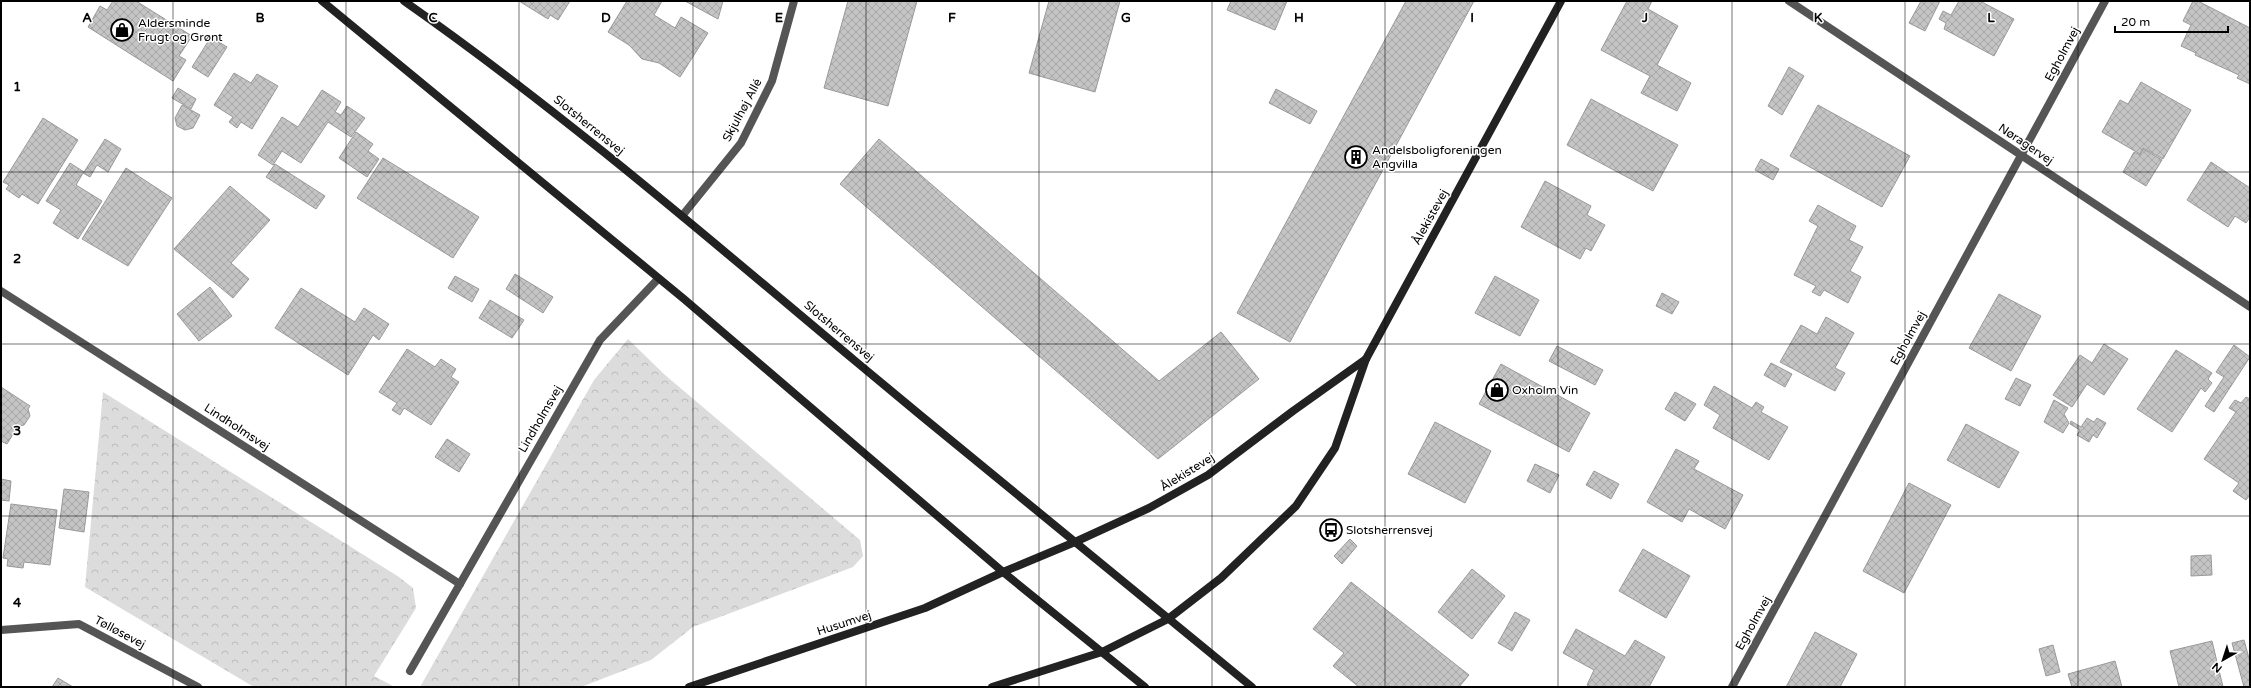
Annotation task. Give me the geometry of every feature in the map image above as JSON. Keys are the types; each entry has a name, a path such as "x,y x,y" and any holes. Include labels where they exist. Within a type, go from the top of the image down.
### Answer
{"street":[{"path":"322,1 658,279 684,298 793,394 1003,572 1145,687"},
{"name":"Slotsherrensvej","path":"404,1 547,107 682,216 973,460 1252,687"},
{"name":"Skjulhøj Allé","path":"682,216 741,143 772,82 794,1"},
{"name":"Ålekistevej","path":"1102,652 1168,619 1221,578 1296,506 1335,448 1366,359 1561,1"},
{"name":"Nøragervej","path":"1789,1 2250,307"},
{"name":"Egholmvej","path":"1732,687 2104,1"},
{"name":"Lindholmsvej","path":"410,671 600,340 658,279"},
{"name":"Lindholmsvej","path":"1,291 460,584"},
{"name":"Ålekistevej","path":"1003,572 1075,542 1149,508 1208,475 1293,411 1366,359"},
{"name":"Husumvej","path":"689,687 925,608 1003,572"},
{"name":"Tølløsevej","path":"1,630 79,624 198,687"},
{"path":"992,687 1102,652"}],"green space":[{"path":"628,339 665,375 860,540 863,556 853,567 693,627 651,660 581,687 420,687 594,380"},
{"path":"103,392 399,577 413,588 416,608 374,676 395,687 254,687 85,587"}],"building":[{"path":"113,1 136,1 192,36 179,56 186,60 173,81 88,27 100,6 107,10"},
{"path":"519,1 570,1 558,20 550,15 548,19"},
{"path":"627,1 662,1 654,15 675,28 681,17 708,33 680,77 659,63 642,59 629,45 608,32"},
{"path":"685,1 723,1 718,19"},
{"path":"848,1 917,1 888,106 824,88"},
{"path":"1049,1 1120,1 1095,92 1029,73"},
{"path":"1231,1 1287,1 1275,30 1227,10"},
{"name":"Andelsboligforeningen Angvilla","path":"1406,1 1474,1 1290,342 1237,313"},
{"path":"1627,1 1652,1 1648,9 1678,26 1657,65 1691,83 1677,111 1641,93 1650,76 1601,50"},
{"path":"1921,1 1940,1 1925,31 1909,23"},
{"path":"1959,1 1980,1 2014,19 1994,56 1944,29 1946,23 1939,19 1943,11 1951,15"},
{"path":"2193,1 2198,1 2250,28 2250,84 2237,78 2239,75 2195,55 2196,53 2181,46 2191,25 2183,21"},
{"path":"211,37 227,47 208,77 192,67"},
{"path":"1789,67 1804,76 1782,115 1768,106"},
{"path":"234,73 251,83 257,74 278,86 252,129 241,122 237,128 229,122 233,117 214,105"},
{"path":"2141,82 2191,110 2163,159 2143,148 2140,154 2102,132 2120,100 2128,104"},
{"path":"178,88 196,99 191,109 172,98"},
{"path":"1276,89 1317,111 1310,124 1269,103"},
{"path":"322,90 341,102 335,112 341,115 347,106 365,118 351,137 328,122 301,163 282,151 273,165 258,155 282,117 298,127"},
{"path":"1591,99 1678,145 1653,191 1567,145"},
{"path":"182,105 200,115 193,128 185,130 177,126 175,118"},
{"path":"1818,105 1910,156 1882,207 1790,156"},
{"path":"43,118 78,140 38,204 22,194 19,198 6,189 9,185 3,182"},
{"path":"356,132 373,144 368,151 379,159 367,177 339,158"},
{"path":"105,139 121,149 108,172 97,165 90,177 83,173 76,185 102,201 78,239 53,223 61,210 46,201 70,163 84,172"},
{"path":"879,139 1159,381 1221,332 1259,379 1158,459 840,184"},
{"path":"2143,149 2162,160 2146,186 2123,172 2134,152 2140,155"},
{"path":"383,158 479,217 453,258 357,198"},
{"path":"1761,159 1779,169 1773,180 1755,170"},
{"path":"2211,162 2250,188 2250,217 2246,223 2235,216 2228,227 2187,200"},
{"path":"275,164 325,196 316,209 266,177"},
{"path":"126,168 172,198 128,266 82,239"},
{"path":"1545,181 1591,206 1587,215 1605,225 1591,251 1586,248 1580,259 1521,227"},
{"path":"230,186 270,220 231,263 249,279 233,298 174,249"},
{"path":"1818,205 1856,226 1849,240 1863,247 1850,271 1861,277 1848,303 1824,290 1820,296 1812,292 1816,286 1794,275 1818,226 1809,221"},
{"path":"515,274 553,297 543,313 506,289"},
{"path":"455,276 479,289 472,302 448,288"},
{"path":"1495,276 1539,300 1520,336 1475,313"},
{"path":"210,287 232,316 199,341 177,314"},
{"path":"301,288 355,322 364,308 389,324 379,340 373,335 348,375 275,328"},
{"path":"1662,293 1679,302 1672,314 1656,306"},
{"path":"1999,294 2041,316 2011,371 1969,348"},
{"path":"490,300 524,320 512,338 479,318"},
{"path":"1826,317 1854,333 1835,368 1845,373 1835,391 1780,362 1801,325 1817,334"},
{"path":"2104,344 2128,359 2104,395 2087,384 2072,407 2053,395 2080,355 2092,363"},
{"path":"2234,345 2250,357 2214,412 2205,406 2224,377 2216,372"},
{"path":"1557,346 1603,370 1595,385 1549,361"},
{"path":"407,349 435,367 441,359 456,369 451,377 459,382 431,425 404,408 400,415 392,410 397,403 379,392"},
{"path":"2176,350 2212,373 2208,379 2212,383 2205,392 2201,388 2172,432 2137,409"},
{"path":"1771,363 1792,374 1785,387 1764,375"},
{"path":"1501,364 1590,413 1569,452 1479,404"},
{"path":"2016,378 2031,385 2020,406 2005,399"},
{"path":"1714,386 1752,408 1756,402 1764,407 1761,412 1788,427 1769,460 1713,428 1720,415 1704,405"},
{"path":"1,387 30,406 28,409 30,416 24,425 18,426 7,444 1,441"},
{"path":"1675,392 1696,404 1685,421 1665,409"},
{"path":"2246,397 2250,399 2250,495 2246,500 2233,491 2239,483 2204,459 2236,412 2229,408 2235,400 2241,403"},
{"path":"2054,400 2068,408 2064,414 2069,423 2063,433 2044,422"},
{"path":"2087,418 2094,422 2097,418 2106,423 2097,438 2093,435 2089,442 2077,435 2080,430 2070,424 2071,421 2081,427"},
{"path":"1435,422 1491,451 1465,503 1408,474"},
{"path":"1966,424 2019,452 1999,488 1947,460"},
{"path":"447,439 470,454 459,472 435,457"},
{"path":"1676,449 1699,461 1694,469 1743,495 1725,529 1689,509 1682,522 1647,502"},
{"path":"1535,464 1559,475 1550,493 1527,481"},
{"path":"1594,471 1619,484 1611,499 1586,485"},
{"path":"1,479 11,481 9,501 1,500"},
{"path":"1909,483 1951,505 1904,593 1863,571"},
{"path":"64,489 89,492 84,532 59,528"},
{"path":"11,504 57,510 50,565 24,562 23,568 7,566 8,559 3,558"},
{"path":"1350,539 1357,546 1342,564 1334,556"},
{"path":"1643,549 1690,576 1666,618 1619,591"},
{"path":"2211,555 2212,575 2191,576 2191,556"},
{"path":"1472,569 1505,596 1472,639 1438,612"},
{"path":"1351,582 1469,675 1459,687 1359,687 1333,666 1344,653 1313,629"},
{"path":"1515,612 1530,620 1512,651 1498,643"},
{"path":"1576,629 1625,656 1635,640 1665,657 1649,687 1591,687 1587,685 1594,670 1563,653"},
{"path":"1815,632 1857,654 1840,687 1786,687"},
{"path":"2244,640 2250,662 2250,687 2244,687 2232,643"},
{"path":"2212,641 2223,687 2179,687 2170,651"},
{"path":"2053,645 2060,672 2046,676 2039,649"},
{"path":"2115,661 2122,687 2072,687 2068,674"},
{"path":"58,678 73,687 52,687"}],"place":[{"name":"Aldersminde Frugt og Grønt","path":"122,30"},
{"name":"Andelsboligforeningen Angvilla","path":"1356,157"},
{"name":"Oxholm Vin","path":"1497,390"},
{"name":"Slotsherrensvej","path":"1331,530"}]}
